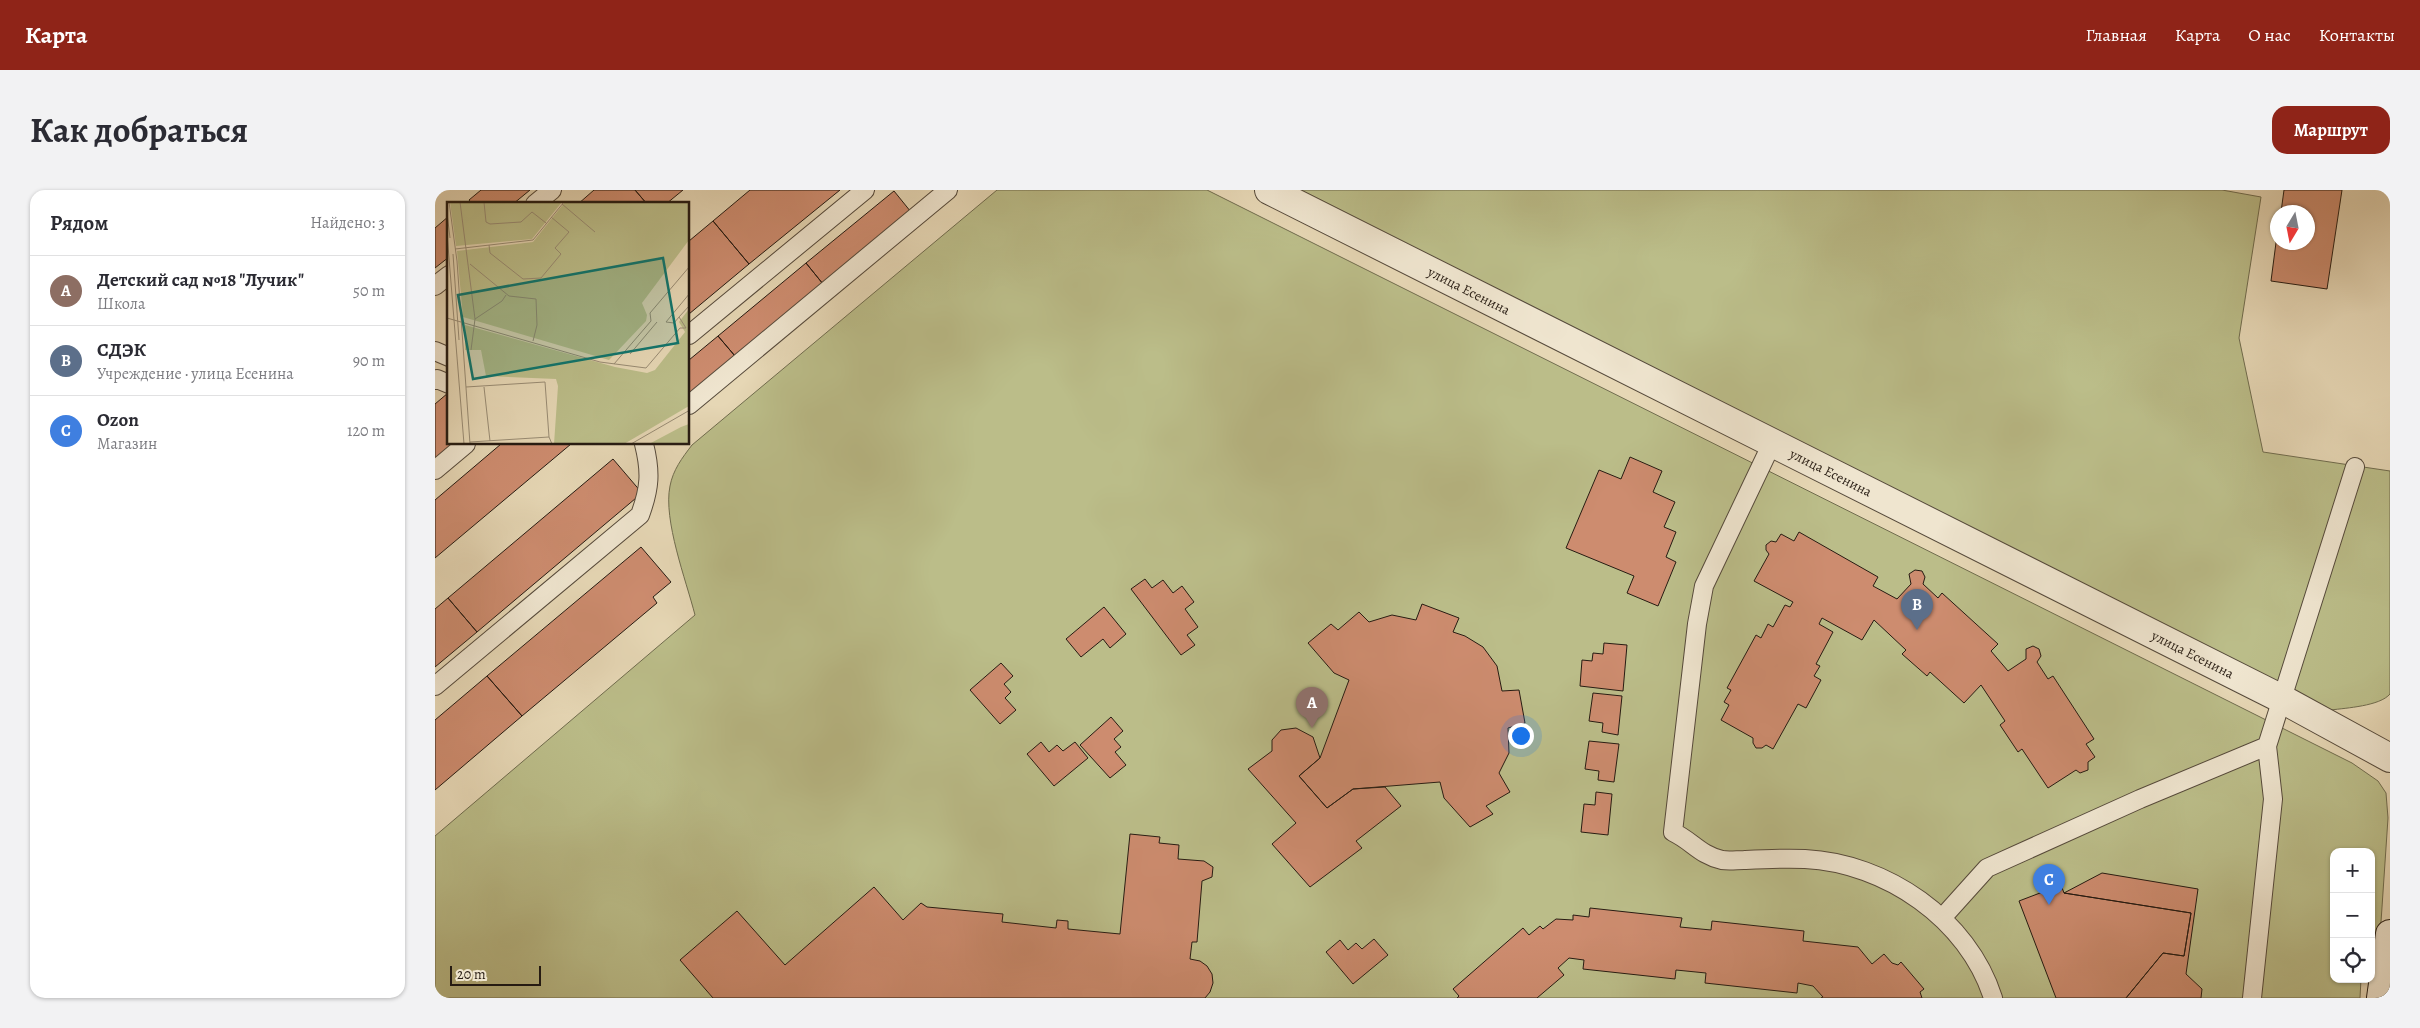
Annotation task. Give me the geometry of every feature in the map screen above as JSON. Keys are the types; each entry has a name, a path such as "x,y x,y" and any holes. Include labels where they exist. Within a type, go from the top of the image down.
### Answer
{"street":[{"name":"улица Есенина","path":"1269,190 2281,699 2390,758"},
{"path":"2381,998 2390,934"}],"lane":[{"path":"537,202 552,190"},
{"path":"690,334 865,190"},
{"path":"690,404 949,190"},
{"path":"435,286 447,277"},
{"path":"435,351 447,356"},
{"path":"435,380 447,383"},
{"path":"1772,443 1704,586 1697,624 1673,832 1686,838 1699,852 1723,860 1806,859 1835,862 1863,870 1890,882 1915,897 1942,918 1968,950 1993,998"},
{"path":"435,470 465,445"},
{"path":"435,686 640,515 649,490 649,463 644,445"},
{"path":"2252,998 2273,799 2267,746 2355,467"},
{"path":"1942,918 1987,868 2140,799 2267,746"}],"green space":[{"path":"997,190 1207,190 2352,763 2378,781 2386,793 2388,818 2381,922 2375,936 2375,848 2330,848 2330,983 2361,983 2360,998 435,998 435,836 695,615 672,533 669,500 671,480 692,445"},
{"path":"1298,190 2222,190 2261,197 2239,338 2263,452 2390,471 2390,694 2371,704 2331,710"}],"building":[{"path":"481,190 530,190 515,202 470,202 469,200"},
{"path":"594,190 635,190 645,202 580,202"},
{"path":"635,190 683,190 668,202 645,202"},
{"path":"750,190 840,190 749,264 713,221"},
{"path":"2284,190 2342,190 2327,289 2271,281 2275,250 2315,250 2315,205 2282,205"},
{"path":"894,191 911,212 823,284 806,263"},
{"path":"447,218 447,259 435,268 435,228"},
{"path":"713,221 749,264 690,313 690,240"},
{"path":"806,263 823,284 735,356 718,336"},
{"path":"718,336 735,356 690,393 690,359"},
{"path":"447,394 447,445 452,445 435,459 435,404"},
{"path":"500,445 570,445 435,558 435,500"},
{"path":"1630,457 1662,471 1653,492 1675,502 1664,527 1676,532 1666,557 1676,562 1658,606 1627,593 1634,576 1566,548 1599,470 1621,479"},
{"path":"613,459 642,493 477,632 448,598"},
{"path":"1799,532 1878,577 1873,586 1897,599 1911,584 1909,574 1915,570 1922,571 1925,577 1923,584 1938,598 1942,593 1998,644 1991,651 2008,671 2026,659 2026,649 2033,646 2039,649 2041,656 2037,662 2048,679 2053,676 2094,739 2086,744 2095,757 2088,762 2088,770 2080,773 2076,770 2048,788 2022,749 2018,752 2000,725 2005,721 1981,685 1964,703 1930,672 1927,676 1902,654 1906,650 1874,620 1862,640 1822,618 1819,624 1833,632 1816,664 1820,666 1814,676 1821,680 1806,708 1798,704 1773,749 1766,745 1762,748 1756,748 1753,738 1721,720 1729,705 1724,702 1731,690 1727,688 1756,635 1761,638 1768,624 1773,627 1785,605 1790,607 1793,602 1754,581 1769,554 1766,550 1766,545 1771,541 1776,542 1781,534 1794,541"},
{"path":"641,547 671,582 653,597 657,603 522,716 487,676"},
{"path":"1145,579 1152,588 1163,580 1173,593 1182,586 1194,602 1185,609 1198,627 1187,635 1195,645 1181,655 1131,589"},
{"path":"448,598 477,632 435,667 435,609"},
{"path":"1422,604 1459,618 1453,632 1465,636 1483,647 1497,666 1502,691 1519,690 1525,723 1508,728 1509,753 1499,773 1510,792 1486,806 1493,814 1470,827 1444,798 1440,782 1353,789 1327,808 1299,776 1320,758 1349,680 1334,673 1308,643 1331,624 1338,630 1359,612 1369,622 1392,615 1416,620"},
{"path":"1104,607 1126,634 1110,648 1103,639 1081,657 1066,639"},
{"path":"1604,643 1627,645 1623,691 1580,686 1582,660 1592,661 1593,653 1603,654"},
{"path":"1001,663 1013,676 1004,684 1011,692 1005,698 1016,710 1000,724 970,690"},
{"path":"487,676 522,716 435,790 435,720"},
{"path":"1593,693 1622,696 1618,735 1602,732 1603,723 1589,721"},
{"path":"1111,717 1123,731 1114,739 1121,747 1115,752 1126,765 1110,778 1080,745"},
{"path":"1296,728 1313,737 1320,758 1299,776 1327,808 1353,789 1385,787 1401,806 1356,841 1362,848 1310,887 1272,844 1296,823 1248,769 1272,751 1272,740 1281,730"},
{"path":"1589,741 1619,744 1614,782 1598,780 1599,771 1585,769"},
{"path":"1041,742 1049,752 1057,745 1063,751 1075,742 1088,758 1054,786 1027,754"},
{"path":"1596,792 1612,794 1608,835 1581,832 1584,804 1595,805"},
{"path":"1130,834 1160,837 1159,843 1179,845 1178,859 1204,861 1213,867 1212,877 1202,881 1197,942 1192,942 1190,959 1200,961 1207,966 1212,974 1213,983 1210,992 1205,998 713,998 680,960 737,911 785,965 874,887 903,920 921,903 927,907 1003,914 1002,922 1056,928 1057,920 1068,921 1068,929 1120,934"},
{"path":"2102,873 2198,889 2186,974 2202,989 2201,998 2126,998 2163,953 2184,956 2191,913 2064,893"},
{"path":"2061,885 2064,893 2191,913 2184,956 2163,953 2126,998 2056,998 2019,901"},
{"path":"1590,908 1682,918 1680,927 1711,930 1712,921 1804,931 1803,941 1858,947 1872,964 1884,954 1892,963 1898,965 1901,962 1924,989 1920,992 1922,998 1821,998 1823,997 1813,986 1798,983 1797,993 1705,983 1706,973 1676,970 1675,979 1583,969 1584,960 1569,958 1558,968 1564,975 1537,998 1457,998 1459,996 1453,989 1523,928 1529,935 1540,926 1543,929 1556,919 1573,920 1573,915 1589,917"},
{"path":"1374,939 1388,955 1353,984 1326,952 1340,940 1348,950 1356,943 1362,949"}],"place":[{"name":"СДЭК","path":"1917,630"},
{"name":"Детский сад №18 \"Лучик\"","path":"1312,728"},
{"name":"Ozon","path":"2049,905"}]}
